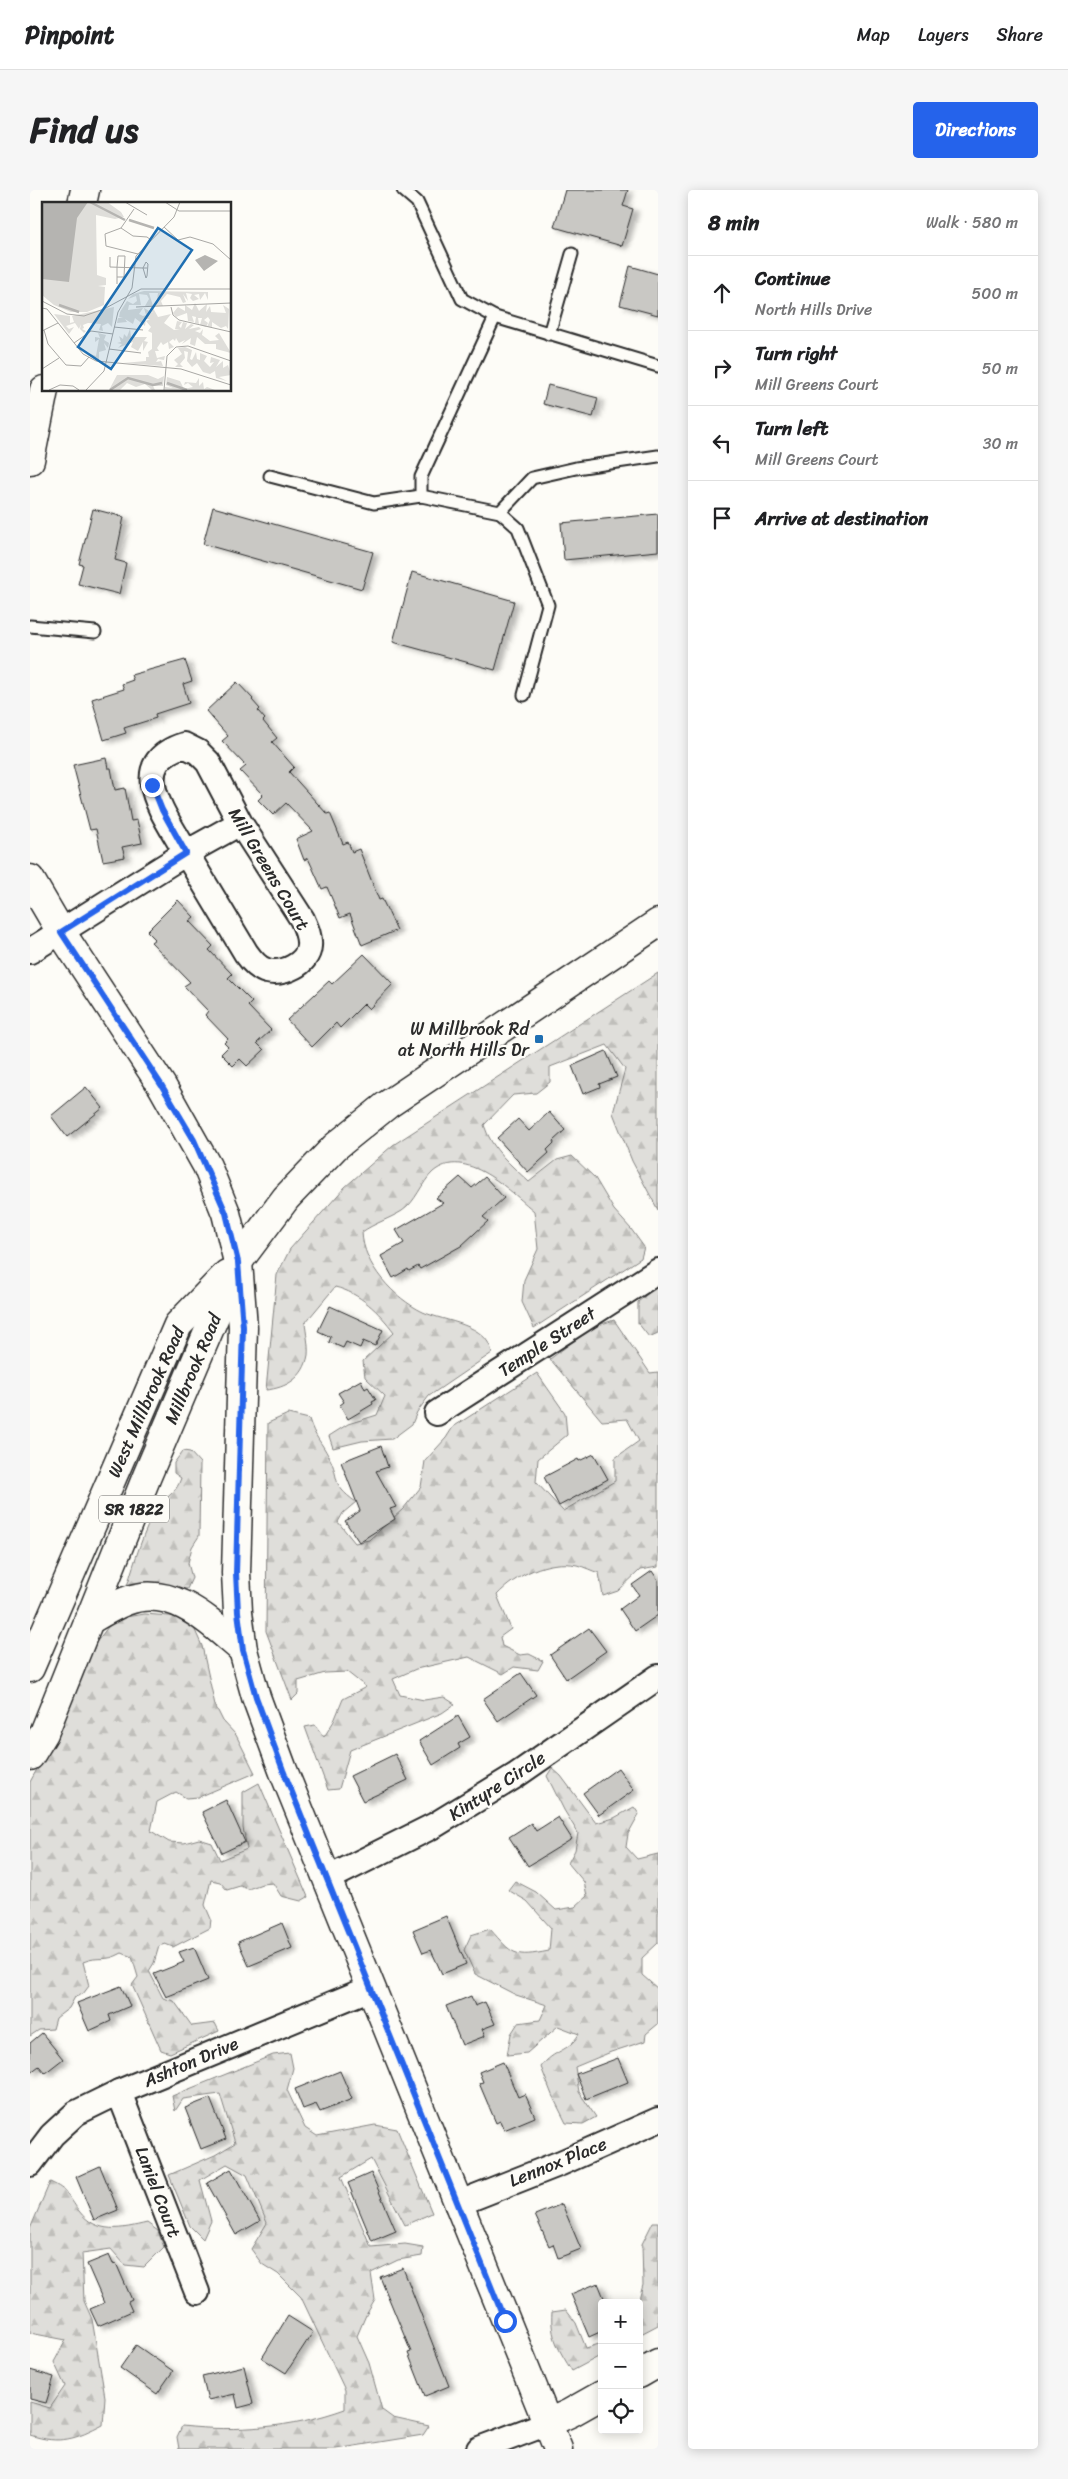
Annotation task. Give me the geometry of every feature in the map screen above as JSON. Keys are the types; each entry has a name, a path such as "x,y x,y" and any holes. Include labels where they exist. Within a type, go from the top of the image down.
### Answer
{"main road":[{"path":"30,460 34,421 44,391"},
{"path":"30,879 61,932 162,1086 194,1140 220,1199 238,1262 243,1327 236,1573 243,1650 256,1697 327,1879 408,2075 457,2204 558,2449"},
{"name":"Millbrook Road","path":"30,1756 44,1733 88,1621 238,1262 286,1198 335,1147 387,1104 658,923"},
{"name":"West Millbrook Road","path":"30,1668 178,1325 238,1262"},
{"path":"88,1621 126,1601 140,1597 164,1598 183,1604 200,1613 243,1650"},
{"path":"643,2372 658,2363"},
{"path":"548,2423 598,2398"}],"street":[{"name":"Mill Greens Court","path":"184,745 198,752 208,762 240,823 302,919 308,934 309,948 304,960 292,967 279,971 266,971 255,964 246,953 186,853 162,810 152,785 152,769 158,758 170,750 184,745"},
{"path":"30,950 186,853 240,823"},
{"name":"Temple Street","path":"436,1413 658,1271"},
{"name":"Kintyre Circle","path":"327,1879 435,1825 515,1776 658,1677"},
{"name":"Ashton Drive","path":"30,2164 52,2135 76,2113 119,2092 371,1988"},
{"name":"Laniel Court","path":"119,2092 198,2292"},
{"name":"Lennox Place","path":"457,2204 561,2163 658,2120"},
{"path":"479,2449 548,2423"}],"lane":[{"path":"402,190 417,202 462,299 494,318 658,366"},
{"path":"549,334 572,254"},
{"path":"421,496 421,477 494,318"},
{"path":"500,512 532,478 576,468 658,456"},
{"path":"270,476 374,503 421,496 500,512 518,528 548,605 524,695"},
{"path":"30,626 95,632"}],"green space":[{"path":"658,973 658,1210 632,1161 613,1113 625,1069 607,1045 550,1067 550,1082 536,1093 513,1095 484,1125 487,1134 497,1149 529,1182 557,1160 572,1156 595,1178 614,1210 644,1247 641,1258 534,1328 522,1302 524,1280 538,1249 534,1211 500,1183 473,1167 459,1164 446,1165 433,1172 407,1207 362,1232 364,1244 374,1268 401,1298 423,1312 474,1329 489,1343 492,1353 429,1396 417,1412 412,1424 392,1439 362,1441 333,1448 329,1436 348,1424 377,1415 385,1396 365,1377 363,1361 394,1332 368,1304 353,1294 335,1287 305,1323 308,1355 303,1370 287,1384 266,1390 277,1275 290,1249 345,1187 393,1145"},
{"path":"658,1285 658,1333 649,1337 638,1323 638,1302"},
{"path":"614,1320 650,1373 658,1372 658,1567 640,1570 618,1591 603,1596 599,1573 577,1565 555,1564 533,1570 513,1581 497,1595 511,1629 500,1637 502,1646 520,1655 529,1654 543,1661 538,1670 514,1667 503,1674 469,1657 416,1669 393,1679 400,1695 424,1700 444,1697 455,1704 442,1713 350,1750 339,1789 328,1790 305,1727 315,1725 324,1737 334,1721 343,1699 366,1687 347,1672 325,1673 298,1681 298,1694 292,1700 266,1631 268,1423 288,1414 309,1419 332,1464 339,1485 356,1502 343,1513 338,1522 355,1543 369,1540 403,1509 421,1487 425,1461 446,1438 453,1427 537,1373 565,1413 567,1435 538,1459 536,1482 563,1511 615,1481 615,1458 639,1441 627,1419 602,1421 550,1359 592,1327"},
{"path":"183,1451 190,1452 200,1463 199,1536 192,1547 188,1563 192,1578 187,1589 144,1584 127,1586 152,1517 160,1504 179,1484 181,1478 174,1473 174,1463"},
{"path":"145,1614 181,1617 194,1628 202,1646 215,1705 223,1721 236,1735 255,1773 199,1797 186,1798 176,1792 157,1802 151,1831 169,1842 184,1843 199,1839 212,1843 220,1860 247,1849 243,1828 243,1792 259,1783 308,1897 301,1901 281,1896 273,1883 262,1884 248,1889 240,1886 227,1890 220,1882 211,1880 205,1905 211,1919 210,1928 173,1947 165,1944 159,1946 154,1963 149,1971 163,1998 174,2001 192,2026 215,2023 219,2031 170,2053 161,2050 132,1985 138,1977 132,1957 122,1953 111,1958 83,1962 89,1986 83,1994 75,1997 69,2008 56,2018 53,2029 39,2030 30,2036 30,1782 53,1740 95,1644 108,1627 119,1618"},
{"path":"552,1768 561,1776 596,1823 614,1818 634,1807 639,1814 628,1834 626,1847 637,1859 658,1854 658,1943 642,1958 642,1975 658,1989 658,2024 646,2034 645,2041 611,2052 575,2067 579,2092 596,2117 583,2124 566,2123 541,2067 551,2057 570,2045 579,2034 558,2026 527,2053 507,2055 511,2034 518,2023 540,2020 547,2005 516,1995 475,1974 464,1950 471,1935 490,1929 504,1944 515,1952 528,1954 549,1951 551,1928 527,1901 508,1890 515,1881 536,1892 556,1910 575,1907 587,1896 584,1882 568,1863 575,1850 578,1833 547,1776"},
{"path":"290,2053 293,2068 287,2090 305,2128 317,2136 375,2125 397,2129 432,2213 405,2225 371,2159 341,2177 371,2247 405,2244 423,2247 422,2256 398,2260 371,2273 375,2300 357,2336 369,2363 382,2410 393,2418 429,2426 423,2435 336,2449 179,2449 177,2437 182,2426 223,2429 264,2427 305,2421 345,2409 345,2390 301,2297 278,2274 262,2264 251,2249 267,2223 247,2175 227,2164 200,2180 211,2221 203,2239 190,2226 169,2175 215,2155 235,2143 220,2094 183,2099 175,2111 172,2096 273,2055"},
{"path":"50,2182 64,2191 86,2219 94,2224 102,2227 119,2228 147,2223 158,2231 164,2247 144,2267 125,2265 111,2249 82,2253 84,2301 92,2319 105,2397 103,2425 76,2437 59,2440 50,2440 30,2435 30,2402 50,2408 65,2386 54,2362 66,2340 30,2333 30,2229"},
{"path":"653,2222 658,2222 658,2325 643,2333 643,2299 639,2299 643,2285 642,2244"},
{"path":"566,2310 576,2323 586,2348 598,2344 598,2357 572,2371 559,2350 554,2336 552,2312"}],"building":[{"path":"565,190 628,190 623,206 633,209 622,246 554,227"},
{"path":"630,266 658,274 658,315 620,305"},
{"path":"548,385 598,398 593,417 543,404"},
{"path":"213,507 373,552 362,589 203,544"},
{"path":"93,509 124,517 115,560 126,563 119,594 78,584 83,565 79,564"},
{"path":"658,514 658,551 564,560 561,523"},
{"path":"412,572 514,601 495,670 393,642"},
{"path":"185,660 192,681 183,684 189,703 155,714 156,718 124,728 126,733 104,740 92,699 124,689 122,684 133,680 131,675"},
{"path":"237,682 253,699 260,709 258,711 265,719 263,721 277,738 272,742 294,767 289,772 327,814 330,813 343,844 348,842 352,852 359,849 379,900 382,899 397,930 362,945 350,914 340,918 327,887 322,889 308,858 304,860 296,839 313,831 286,803 273,815 258,800 263,795 240,771 246,766 222,741 228,736 206,711"},
{"path":"106,758 108,768 111,768 115,790 125,788 131,821 137,820 142,843 122,847 125,857 103,861 96,829 90,830 73,765"},
{"path":"178,900 194,917 189,921 213,946 209,950 232,974 228,978 252,1002 248,1006 271,1030 257,1043 264,1050 247,1066 240,1059 233,1066 221,1054 228,1047 224,1043 228,1039 205,1015 208,1011 184,986 190,982 151,942 155,939 147,931"},
{"path":"364,954 393,984 369,1009 364,1004 340,1028 336,1023 312,1047 287,1020 329,981 332,984"},
{"path":"606,1051 617,1077 599,1084 600,1087 583,1094 572,1066"},
{"path":"86,1087 103,1108 67,1137 51,1116"},
{"path":"549,1112 565,1130 553,1141 554,1143 547,1150 549,1153 528,1172 497,1138 518,1119 529,1131"},
{"path":"460,1177 472,1188 485,1177 504,1198 483,1217 488,1221 461,1246 420,1269 418,1266 409,1271 408,1269 393,1278 381,1256 404,1243 396,1230 443,1203 436,1198"},
{"path":"330,1306 383,1330 375,1346 363,1341 360,1348 346,1342 343,1348 329,1342 331,1337 318,1331"},
{"path":"361,1380 365,1389 368,1387 376,1400 372,1402 373,1404 348,1419 340,1405 344,1402 338,1393"},
{"path":"381,1446 388,1467 376,1471 396,1507 390,1509 395,1519 359,1542 345,1521 360,1511 341,1462"},
{"path":"594,1454 608,1479 559,1506 544,1477 578,1459 579,1461"},
{"path":"652,1571 658,1580 658,1615 635,1631 620,1609 639,1595 632,1585"},
{"path":"589,1628 606,1651 566,1679 550,1655"},
{"path":"521,1673 536,1695 498,1721 483,1699"},
{"path":"458,1716 470,1737 458,1744 460,1748 433,1765 419,1741"},
{"path":"395,1754 408,1780 363,1801 350,1776"},
{"path":"618,1768 634,1790 599,1815 583,1793"},
{"path":"226,1800 245,1842 222,1853 202,1812"},
{"path":"558,1817 572,1839 528,1866 509,1837 531,1823 536,1831"},
{"path":"446,1916 466,1964 442,1974 431,1950 423,1953 413,1930"},
{"path":"282,1923 292,1948 249,1966 238,1942"},
{"path":"194,1947 208,1980 166,1997 154,1974 184,1962 179,1952"},
{"path":"121,1986 130,2006 109,2015 111,2021 89,2031 77,2003"},
{"path":"471,1996 475,2006 485,2002 495,2024 482,2029 485,2036 462,2045 446,2006"},
{"path":"42,2033 63,2059 45,2073 39,2066 30,2073 30,2043"},
{"path":"618,2058 628,2082 586,2099 576,2074"},
{"path":"503,2062 518,2097 525,2094 535,2117 504,2130 500,2121 496,2123 479,2083 483,2082 479,2072"},
{"path":"340,2071 352,2099 320,2112 316,2104 303,2109 295,2089"},
{"path":"210,2098 226,2139 201,2149 185,2108"},
{"path":"100,2166 118,2210 94,2220 76,2177"},
{"path":"231,2169 260,2221 236,2235 207,2183"},
{"path":"371,2173 396,2231 372,2241 348,2183"},
{"path":"562,2204 581,2249 558,2258 553,2244 549,2246 535,2215"},
{"path":"109,2255 113,2264 116,2263 132,2300 128,2302 132,2311 98,2326 90,2309 104,2303 87,2264"},
{"path":"403,2268 449,2386 425,2396 408,2353 411,2352 380,2277"},
{"path":"598,2283 604,2299 598,2299 598,2333 589,2337 571,2294"},
{"path":"288,2316 313,2332 286,2373 262,2358"},
{"path":"136,2345 173,2371 157,2394 120,2368"},
{"path":"244,2366 253,2404 238,2408 235,2394 208,2400 202,2376"},
{"path":"30,2370 54,2377 46,2403 30,2399"}],"place":[{"name":"W Millbrook Rd at North Hills Dr","path":"539,1039"}],"route":[{"path":"152,785 162,810 186,853 61,932 162,1086 194,1140 226,1213 238,1262 243,1327 236,1573 238,1612 243,1650 256,1697 283,1770 408,2075 464,2222 505,2321"}]}
